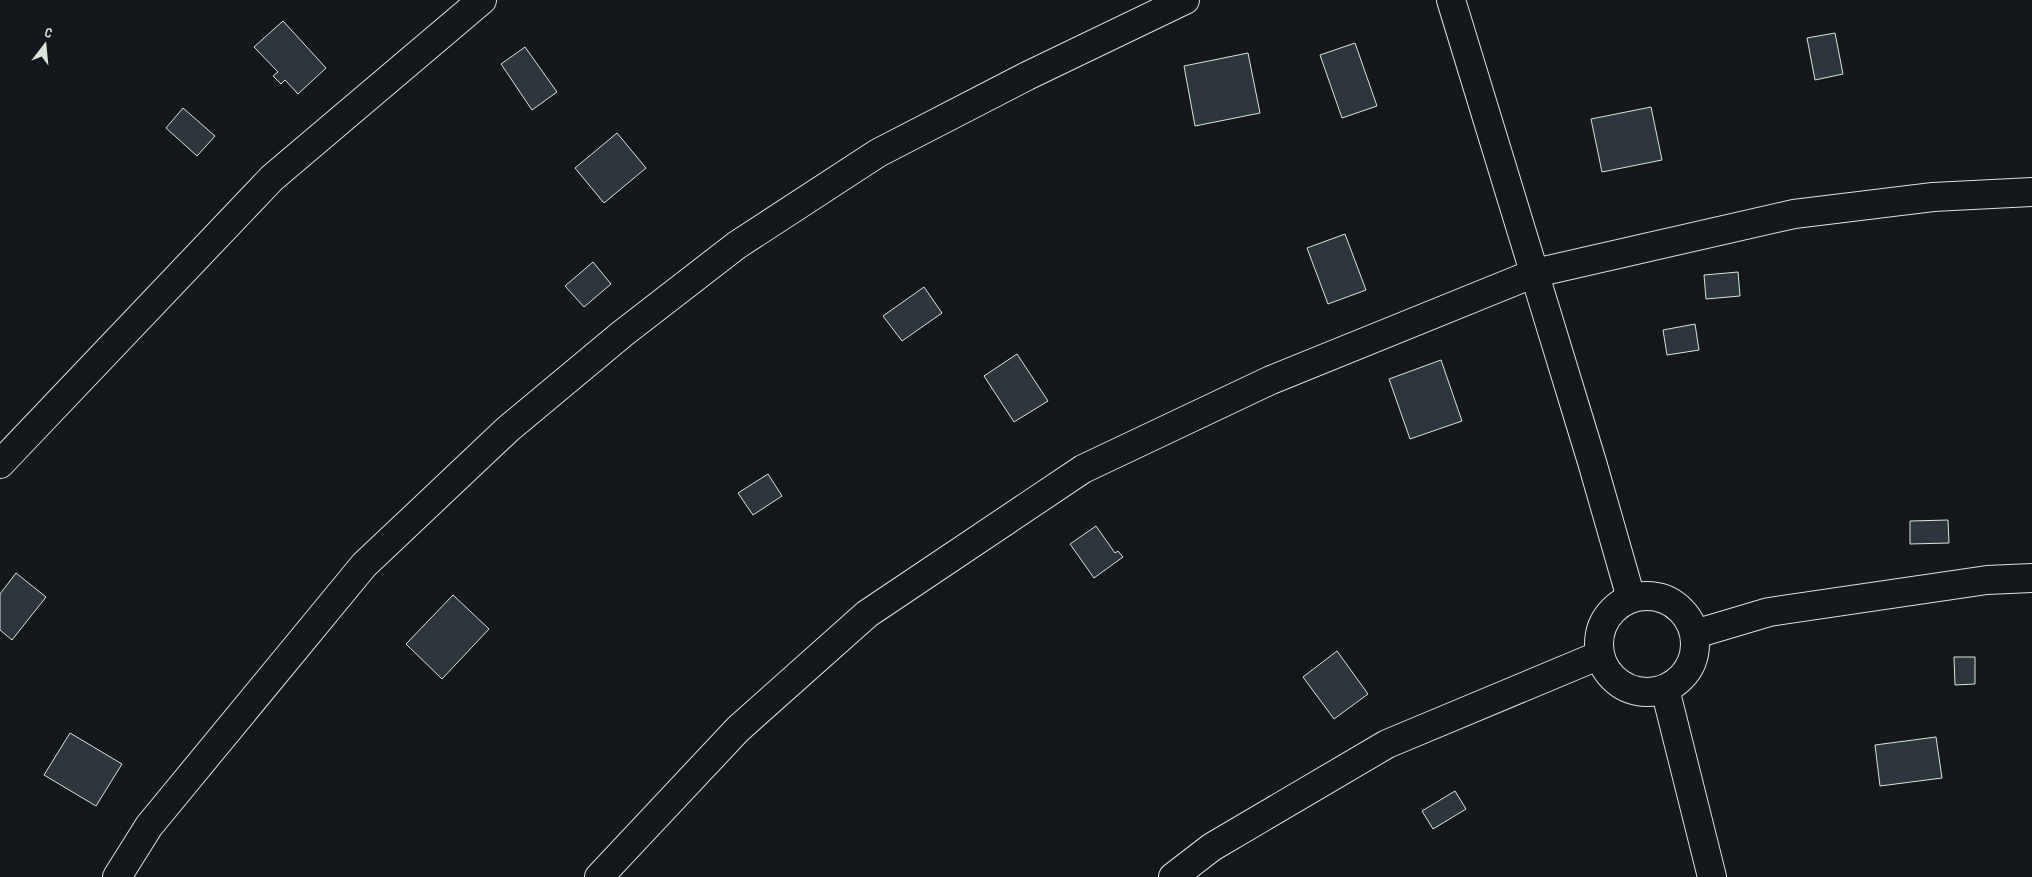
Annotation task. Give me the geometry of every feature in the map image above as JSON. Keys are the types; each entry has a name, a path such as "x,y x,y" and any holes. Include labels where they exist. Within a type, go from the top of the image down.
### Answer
{"lane":[{"path":"0,464 272,178 482,0"},
{"path":"117,877 149,826 364,565 508,429 622,334 737,245 878,153 1027,76 1185,0"},
{"path":"1451,0 1631,598"},
{"path":"599,877 738,729 867,614 1083,469 1271,380 1534,273 1794,214 1932,197 2032,192"},
{"path":"1695,634 1769,612 1986,580 2032,578"},
{"path":"1652,595 1671,601 1687,616 1695,634 1695,647 1689,666 1677,682 1665,689 1652,692 1638,691 1625,687 1614,679 1605,668 1600,655 1599,637 1604,620 1616,606 1631,598 1652,595"},
{"path":"1173,877 1212,847 1387,744 1600,655"},
{"path":"1665,689 1712,877"}],"building":[{"path":"283,21 326,68 298,94 285,80 281,84 273,76 278,72 254,47"},
{"path":"1835,33 1843,74 1815,80 1807,38"},
{"path":"1355,43 1377,106 1342,118 1320,55"},
{"path":"525,47 557,92 532,110 501,64"},
{"path":"1248,53 1260,113 1195,126 1184,66"},
{"path":"1651,107 1662,160 1602,172 1591,119"},
{"path":"183,108 215,136 197,156 166,128"},
{"path":"617,133 646,168 604,203 575,168"},
{"path":"1345,234 1366,290 1328,304 1307,248"},
{"path":"593,262 611,284 584,307 565,286"},
{"path":"1738,272 1740,296 1706,299 1704,275"},
{"path":"924,287 942,313 902,341 883,316"},
{"path":"1695,324 1699,350 1667,355 1663,330"},
{"path":"1017,354 1048,401 1014,422 984,376"},
{"path":"1441,360 1462,421 1410,439 1389,379"},
{"path":"768,474 782,496 753,515 738,493"},
{"path":"1948,520 1949,543 1910,544 1910,521"},
{"path":"1096,526 1115,553 1118,551 1123,557 1094,578 1070,544"},
{"path":"16,573 46,597 12,640 0,630 0,594"},
{"path":"453,595 489,629 442,679 406,644"},
{"path":"1337,651 1368,694 1334,719 1303,677"},
{"path":"1954,657 1975,657 1975,684 1955,685"},
{"path":"70,733 122,764 96,806 44,775"},
{"path":"1936,737 1942,778 1880,786 1875,745"},
{"path":"1455,791 1466,809 1433,829 1422,811"}]}
